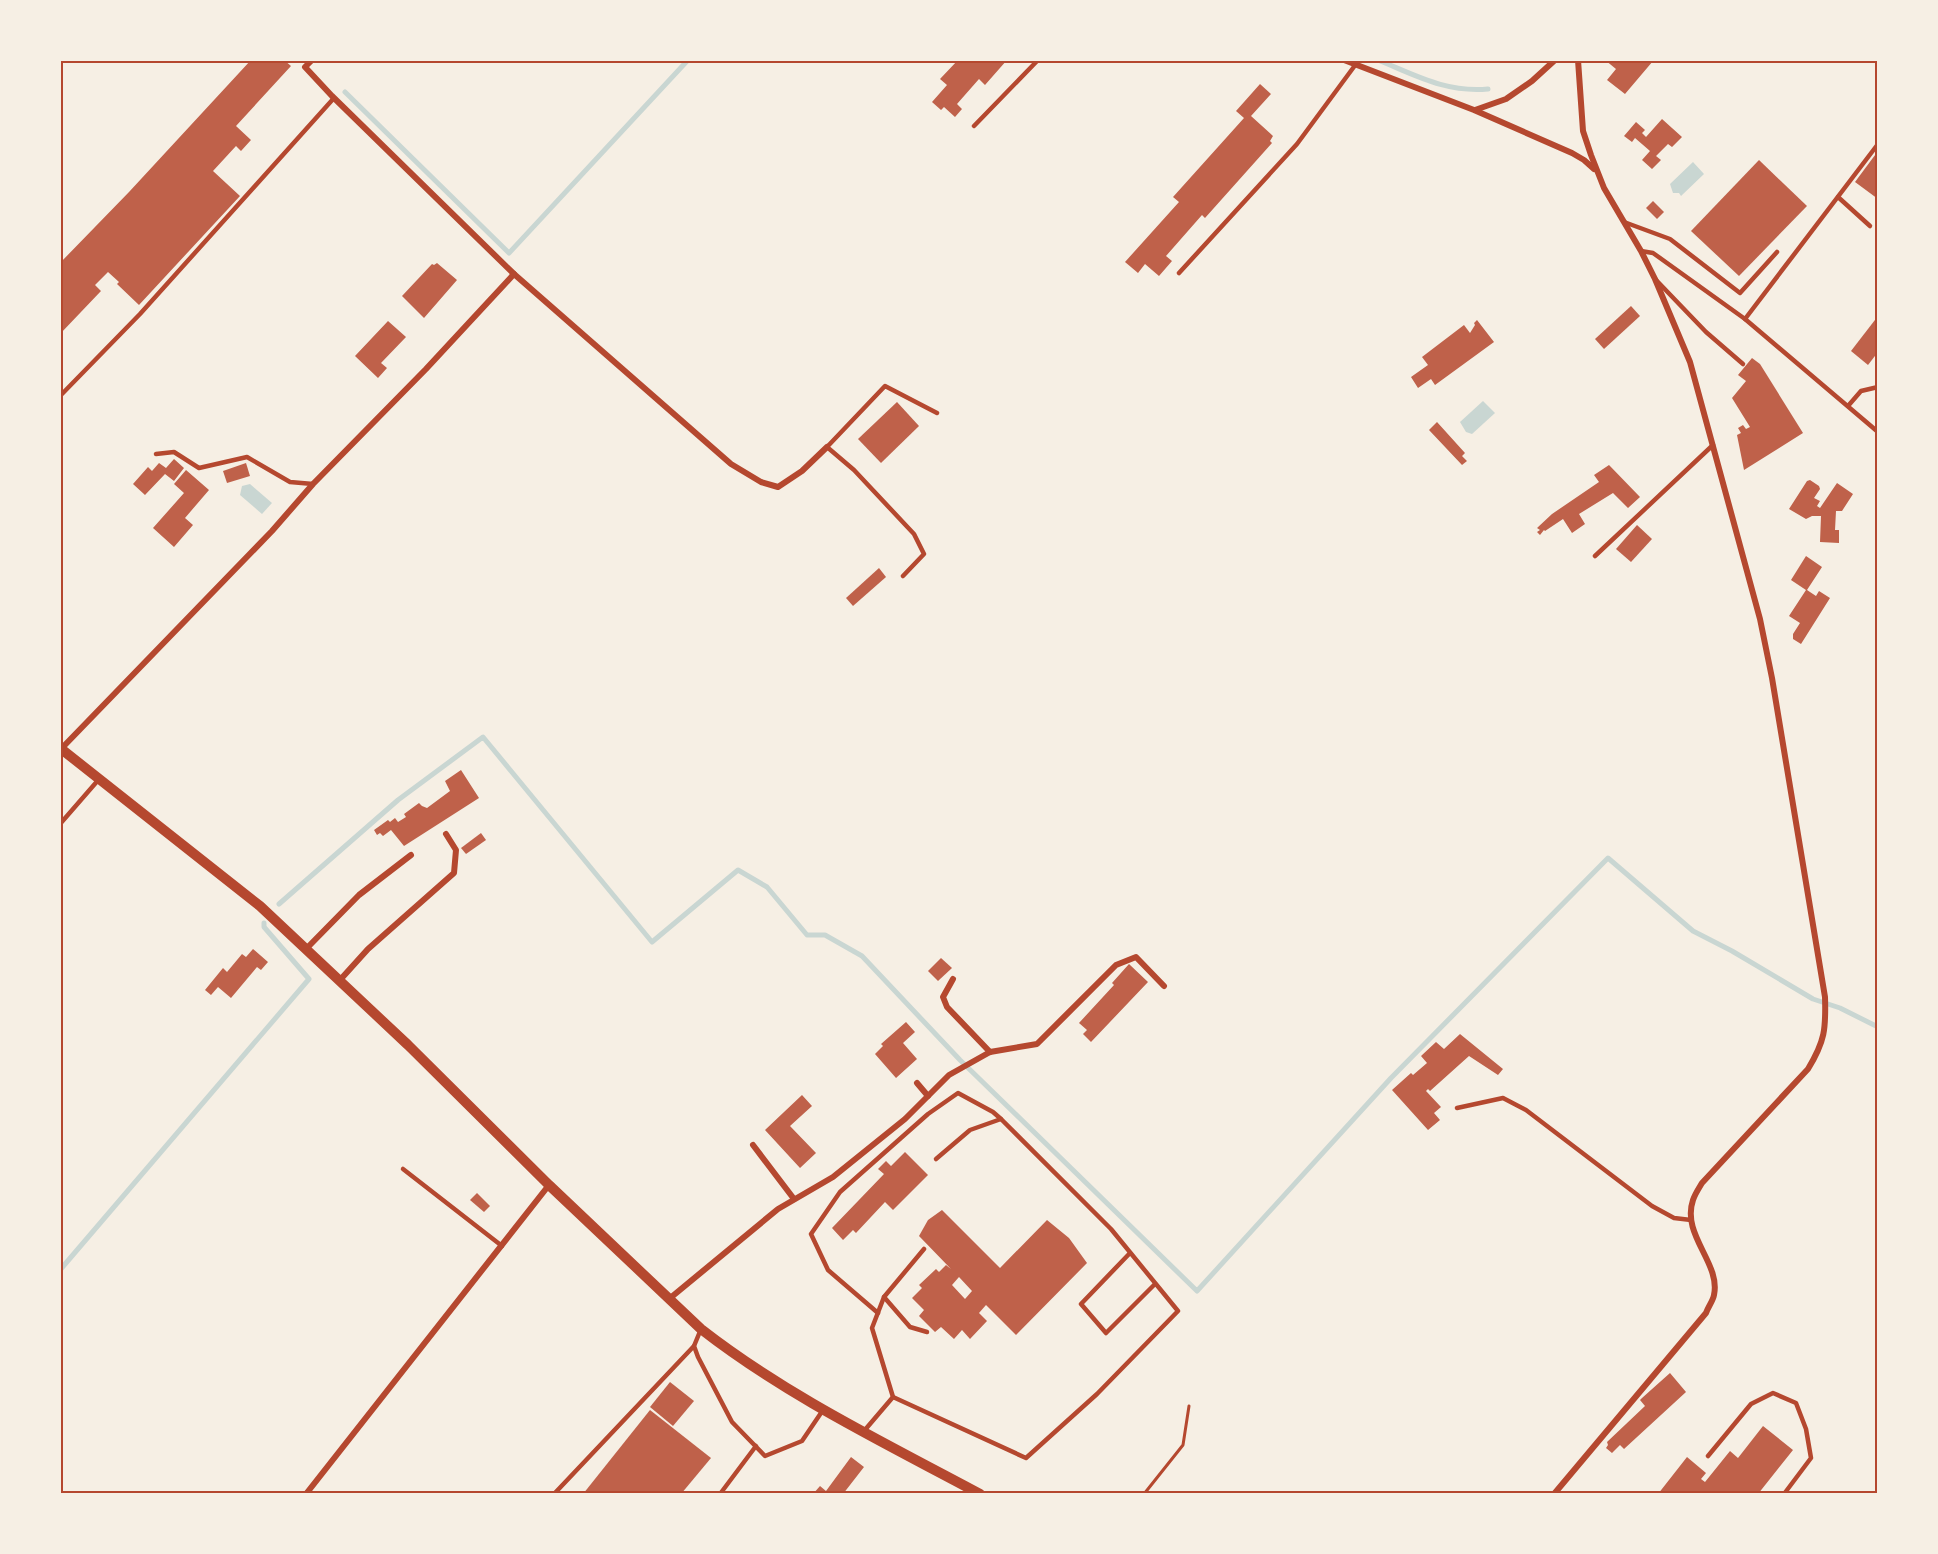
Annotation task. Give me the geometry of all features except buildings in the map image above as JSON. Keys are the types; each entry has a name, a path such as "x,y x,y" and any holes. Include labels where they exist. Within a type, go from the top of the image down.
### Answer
{"street":[{"path":"312,60 305,67 334,98 514,274 731,464 761,482 778,487 802,471 827,447"},
{"path":"1344,60 1474,110 1572,153 1597,172"},
{"path":"1474,110 1506,99 1532,81 1555,60"},
{"path":"1554,1494 1706,1313 1714,1296 1713,1276 1691,1220 1693,1201 1702,1183 1808,1069 1820,1050 1826,1026 1825,997 1772,678 1760,619 1690,362 1655,279 1597,172 1583,131 1578,60"},
{"path":"514,274 426,369 313,484 272,531 61,748 260,906 424,1060 549,1185 701,1329 784,1387 980,1494"},
{"path":"340,980 368,949 454,873 456,850 446,834"},
{"path":"306,949 359,895 411,855"},
{"path":"669,1300 778,1209 833,1177 904,1119 949,1075 990,1052 1037,1044 1116,965 1136,957 1164,986"},
{"path":"953,980 943,997 947,1007 990,1052"},
{"path":"916,1083 927,1096"},
{"path":"753,1145 794,1199"},
{"path":"306,1494 549,1185"}],"lane":[{"path":"974,126 1038,60"},
{"path":"1179,273 1297,144 1356,64"},
{"path":"60,396 140,314 334,98"},
{"path":"1744,319 1878,144"},
{"path":"1838,197 1870,226"},
{"path":"1624,222 1670,239 1740,292 1777,252"},
{"path":"1641,251 1653,253 1744,319 1878,432"},
{"path":"1655,279 1706,332 1743,364"},
{"path":"903,576 924,554 914,534 854,470 827,447 885,386 937,413"},
{"path":"1848,406 1861,391 1878,387"},
{"path":"1595,556 1713,445"},
{"path":"156,454 174,452 199,468 247,457 290,482 313,484"},
{"path":"60,824 100,778"},
{"path":"878,1313 828,1270 811,1234 840,1192 928,1114 958,1093 993,1112 1001,1119 1111,1229 1178,1311 1097,1394 1026,1458 893,1397 872,1328 878,1313 884,1297 924,1249"},
{"path":"1457,1108 1503,1098 1527,1110 1652,1206 1674,1218 1691,1220"},
{"path":"936,1159 970,1130 1001,1119"},
{"path":"404,1169 502,1245"},
{"path":"1130,1253 1081,1304 1106,1333 1155,1284"},
{"path":"884,1297 910,1327 927,1332"},
{"path":"554,1494 694,1346 701,1329"},
{"path":"694,1346 732,1422 765,1456 802,1441 823,1410"},
{"path":"1708,1456 1751,1404 1773,1393 1796,1403 1806,1429 1811,1458 1784,1494"},
{"path":"864,1431 893,1397"},
{"path":"720,1494 756,1446"}],"path":[{"path":"1144,1494 1183,1445 1190,1406"}],"shaded area":[{"path":"1693,162 1704,174 1681,196 1679,193 1673,193 1670,184"},
{"path":"1483,401 1495,413 1472,434 1466,432 1460,422"},
{"path":"250,484 272,503 262,514 240,495 242,486"}],"waterway":[{"path":"345,92 509,253 688,60"},
{"path":"1378,60 1444,86 1473,90 1488,89"},
{"path":"279,904 398,800 483,737 652,942 738,870 767,887 807,935 825,935 862,956 960,1060 1197,1291 1391,1078 1608,858 1693,931 1732,951 1813,999 1840,1008 1878,1027"},
{"path":"60,1270 309,979 264,927 264,923"}]}
